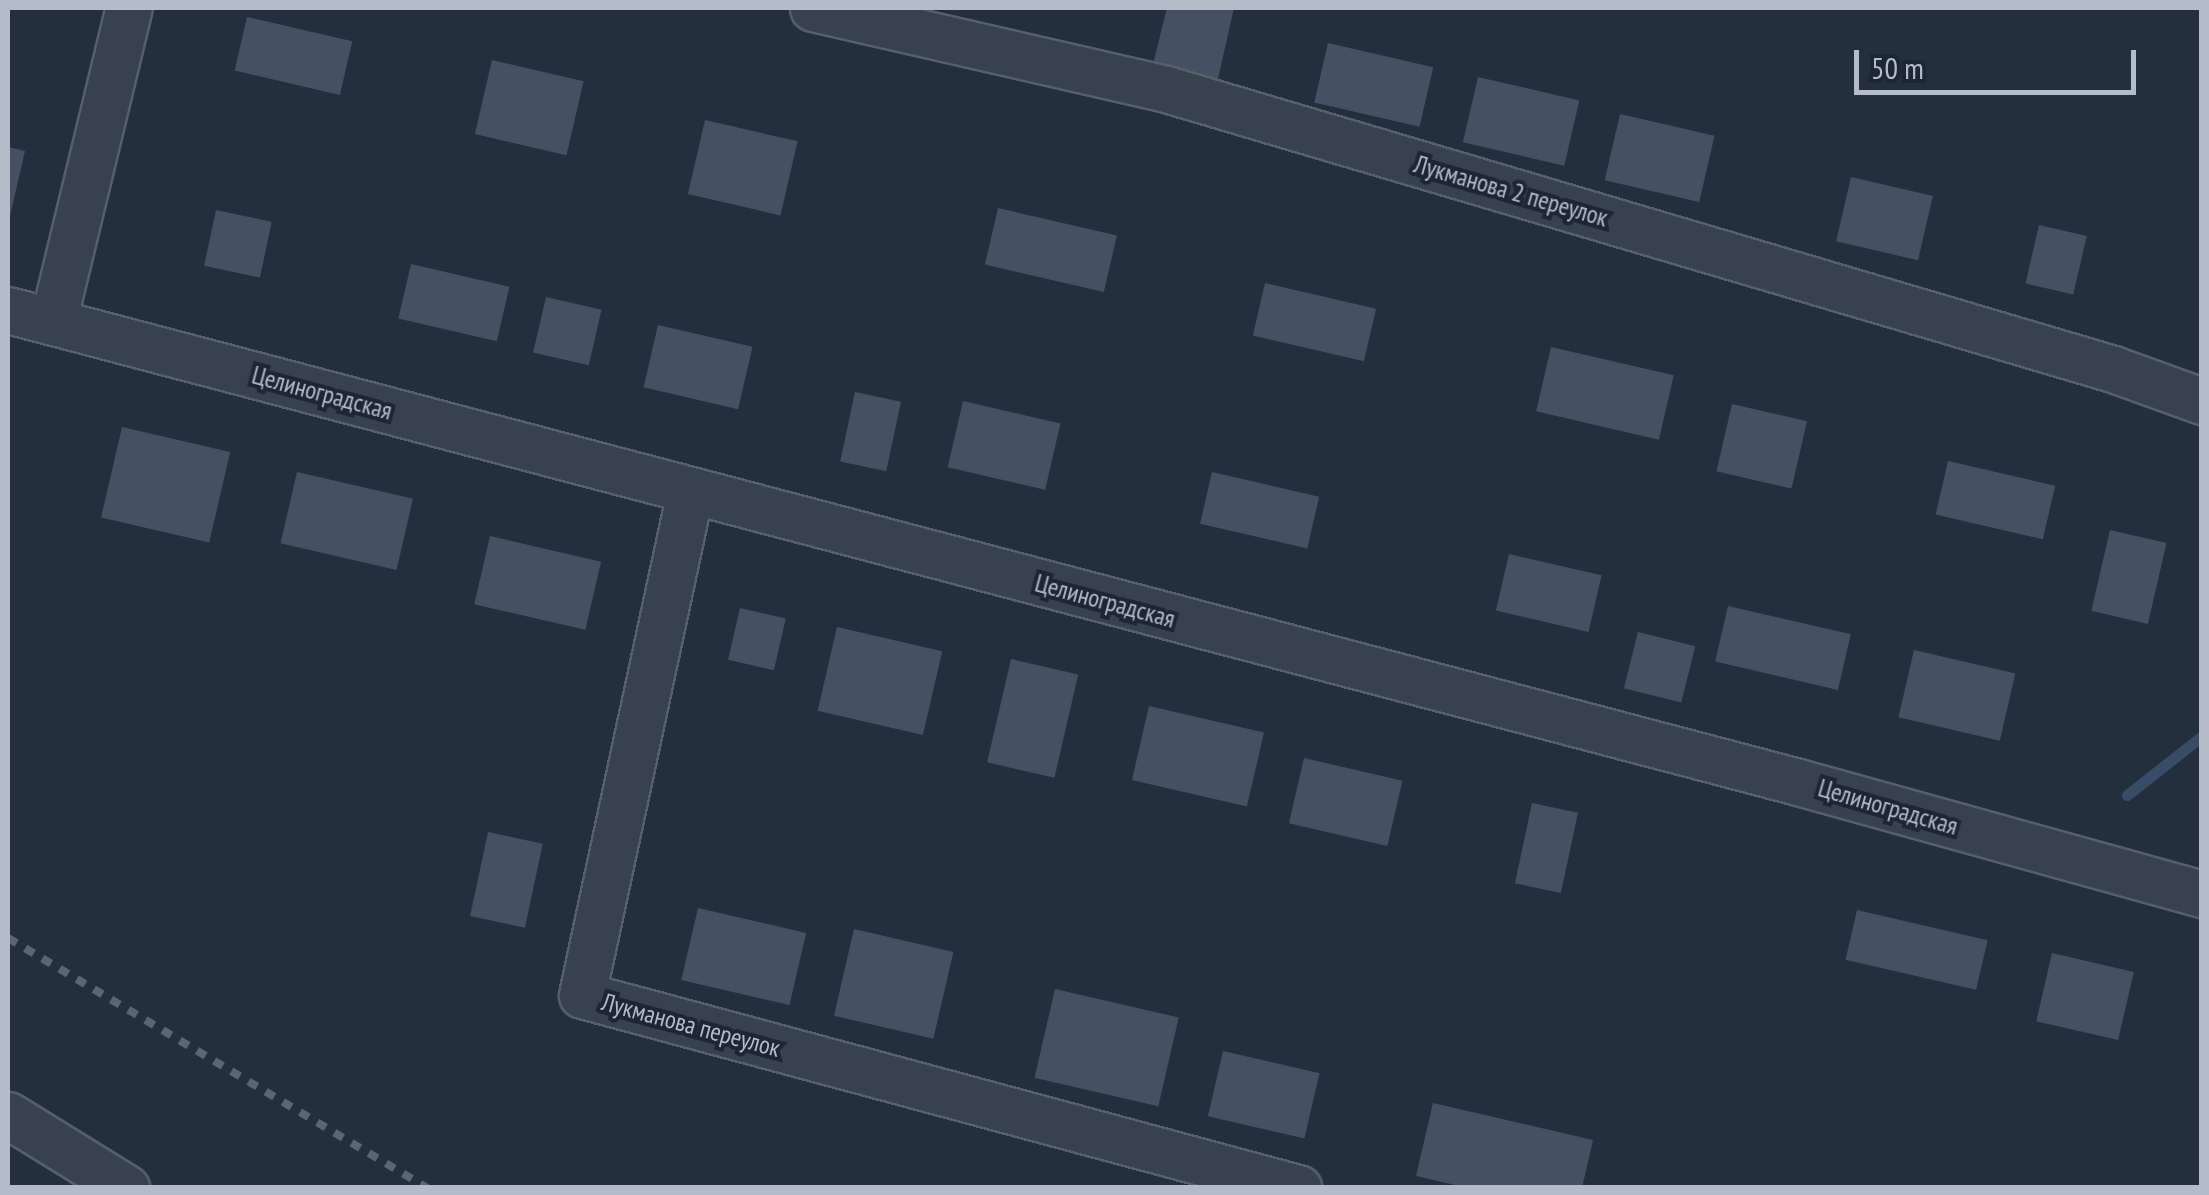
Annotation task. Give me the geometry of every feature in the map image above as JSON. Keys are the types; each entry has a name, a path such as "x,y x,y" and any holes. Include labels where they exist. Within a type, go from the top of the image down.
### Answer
{"street":[{"path":"54,321 129,8"},
{"name":"Лукманова 2 переулок","path":"813,8 1166,89 2113,369 2202,402"},
{"name":"Целиноградская","path":"8,310 1798,782 2202,894"},
{"name":"Лукманова переулок","path":"690,492 582,996 1298,1188"},
{"path":"8,1115 126,1188"}],"building":[{"path":"1167,8 1234,8 1218,79 1153,64"},
{"path":"247,17 352,41 340,95 235,71"},
{"path":"1328,43 1433,67 1420,127 1314,102"},
{"path":"492,60 584,81 566,155 475,134"},
{"path":"1478,77 1579,100 1564,166 1463,142"},
{"path":"1620,114 1715,136 1699,202 1605,180"},
{"path":"705,120 798,141 780,215 688,194"},
{"path":"8,147 25,151 9,220 8,219"},
{"path":"1851,177 1933,196 1918,260 1836,241"},
{"path":"998,208 1117,235 1104,292 985,265"},
{"path":"216,210 272,222 260,278 204,266"},
{"path":"2039,225 2087,236 2073,294 2026,283"},
{"path":"411,264 509,287 497,341 398,319"},
{"path":"1265,283 1376,309 1364,361 1253,336"},
{"path":"546,297 602,310 589,365 533,353"},
{"path":"658,325 753,347 738,409 644,387"},
{"path":"1551,347 1674,375 1659,440 1536,411"},
{"path":"855,392 901,402 886,471 840,461"},
{"path":"963,401 1060,423 1045,490 948,467"},
{"path":"1732,404 1807,421 1792,489 1716,471"},
{"path":"122,427 230,452 209,543 101,518"},
{"path":"1948,461 2055,486 2043,539 1936,515"},
{"path":"297,472 413,499 397,570 281,543"},
{"path":"1212,472 1319,497 1307,548 1200,524"},
{"path":"2110,530 2167,543 2148,624 2091,611"},
{"path":"490,536 601,562 585,630 474,604"},
{"path":"1509,554 1602,575 1589,632 1496,611"},
{"path":"1728,606 1851,634 1838,690 1715,662"},
{"path":"740,608 786,619 774,670 728,660"},
{"path":"837,627 942,651 923,735 818,711"},
{"path":"1638,632 1695,646 1681,703 1624,688"},
{"path":"1914,650 2015,673 2000,741 1898,717"},
{"path":"1011,659 1078,675 1054,778 987,762"},
{"path":"1149,706 1264,733 1247,807 1132,780"},
{"path":"1304,758 1402,781 1387,846 1289,823"},
{"path":"1532,803 1578,813 1561,893 1515,883"},
{"path":"488,832 543,844 525,928 470,916"},
{"path":"698,908 806,933 790,1005 681,980"},
{"path":"1857,910 1988,940 1976,990 1846,960"},
{"path":"854,929 953,952 933,1039 834,1016"},
{"path":"2052,953 2134,972 2118,1040 2036,1021"},
{"path":"1055,989 1179,1018 1158,1106 1035,1078"},
{"path":"1223,1051 1319,1073 1304,1139 1208,1116"},
{"path":"1433,1103 1593,1140 1582,1188 1468,1188 1416,1176"}],"waterway":[{"path":"2127,795 2202,736"}],"railway":[{"path":"8,938 427,1188"}]}
